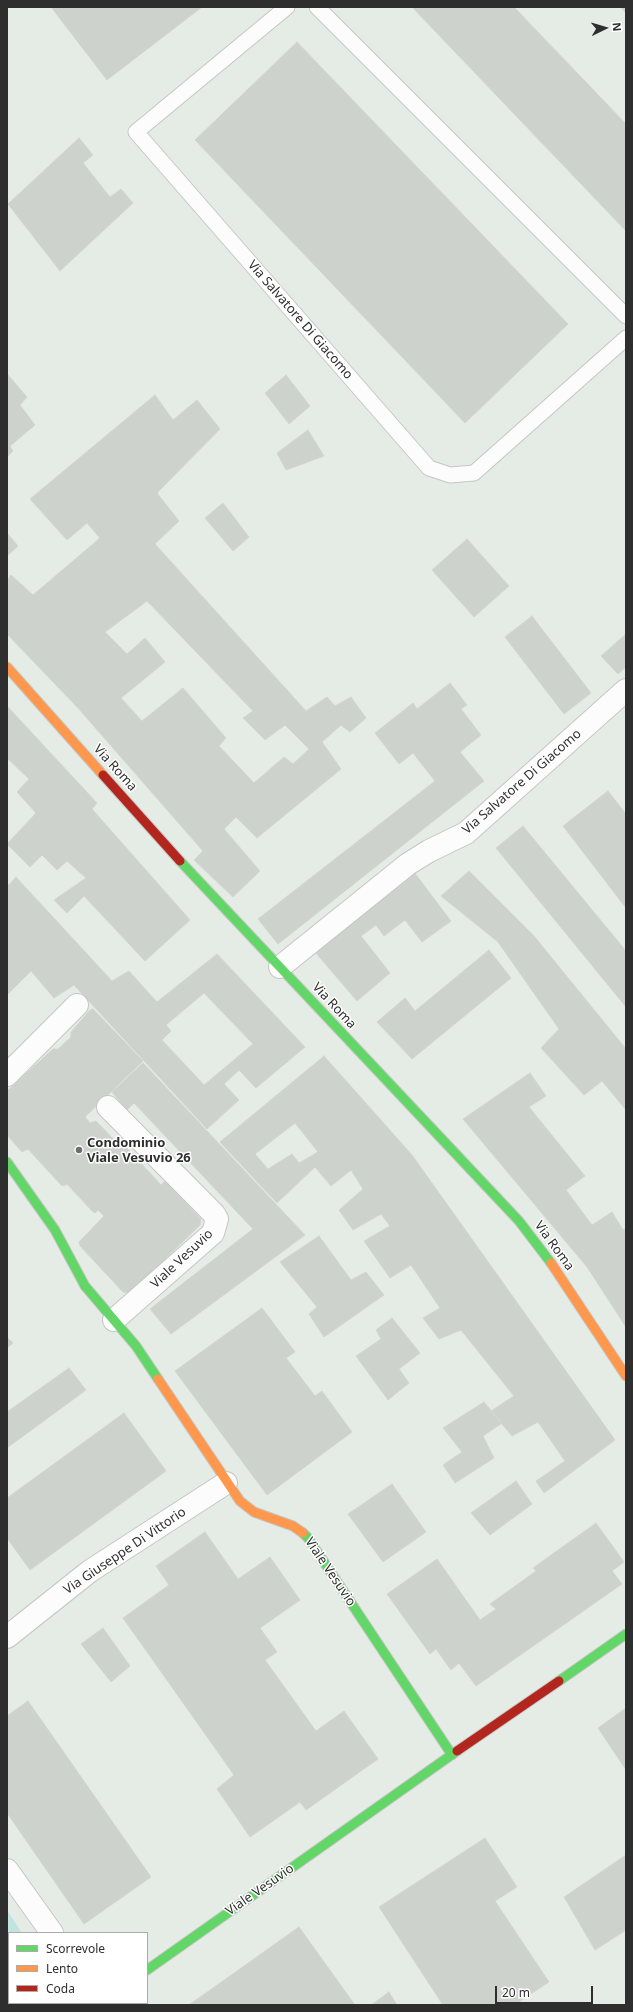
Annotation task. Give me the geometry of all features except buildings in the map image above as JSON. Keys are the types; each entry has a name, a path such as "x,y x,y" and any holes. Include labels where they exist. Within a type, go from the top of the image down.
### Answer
{"street":[{"name":"Via Roma","path":"7,667 187,869 519,1221 546,1255 626,1376"},
{"name":"Via Salvatore Di Giacomo","path":"280,967 408,864 429,851 466,833 626,690"},
{"path":"7,1075 77,1005"},
{"name":"Viale Vesuvio","path":"108,1107 214,1214 216,1219 213,1233 114,1320"},
{"name":"Viale Vesuvio","path":"7,1162 55,1230 85,1286 136,1346 226,1483 247,1508 293,1526 300,1530 308,1538 452,1754"},
{"name":"Via Giuseppe Di Vittorio","path":"7,1636 90,1571 226,1483"},
{"name":"Viale Vesuvio","path":"148,1969 452,1754 626,1634"},
{"path":"7,1870 51,1932"},
{"path":"98,2005 103,2004"}],"lane":[{"name":"Via Salvatore Di Giacomo","path":"287,7 136,132 428,468 450,475 474,473 626,338"},
{"path":"317,7 626,316"}],"shaded area":[{"path":"7,1910 21,1932 8,1932 8,2004 71,2005 7,2005"}],"traffic: fast":[{"path":"180,861 519,1221 551,1263"},
{"path":"7,1162 55,1230 85,1286 136,1346 158,1379"},
{"path":"303,1533 308,1538 452,1755"},
{"path":"559,1681 626,1634"},
{"path":"148,1969 457,1751"}],"traffic: slow":[{"path":"7,667 103,775"},
{"path":"551,1263 626,1376"},
{"path":"158,1379 240,1501 254,1512 293,1526 303,1533"}],"traffic: jam":[{"path":"103,775 180,861"},
{"path":"457,1751 559,1681"}],"place":[{"name":"Condominio Viale Vesuvio 26","path":"79,1150"}]}
